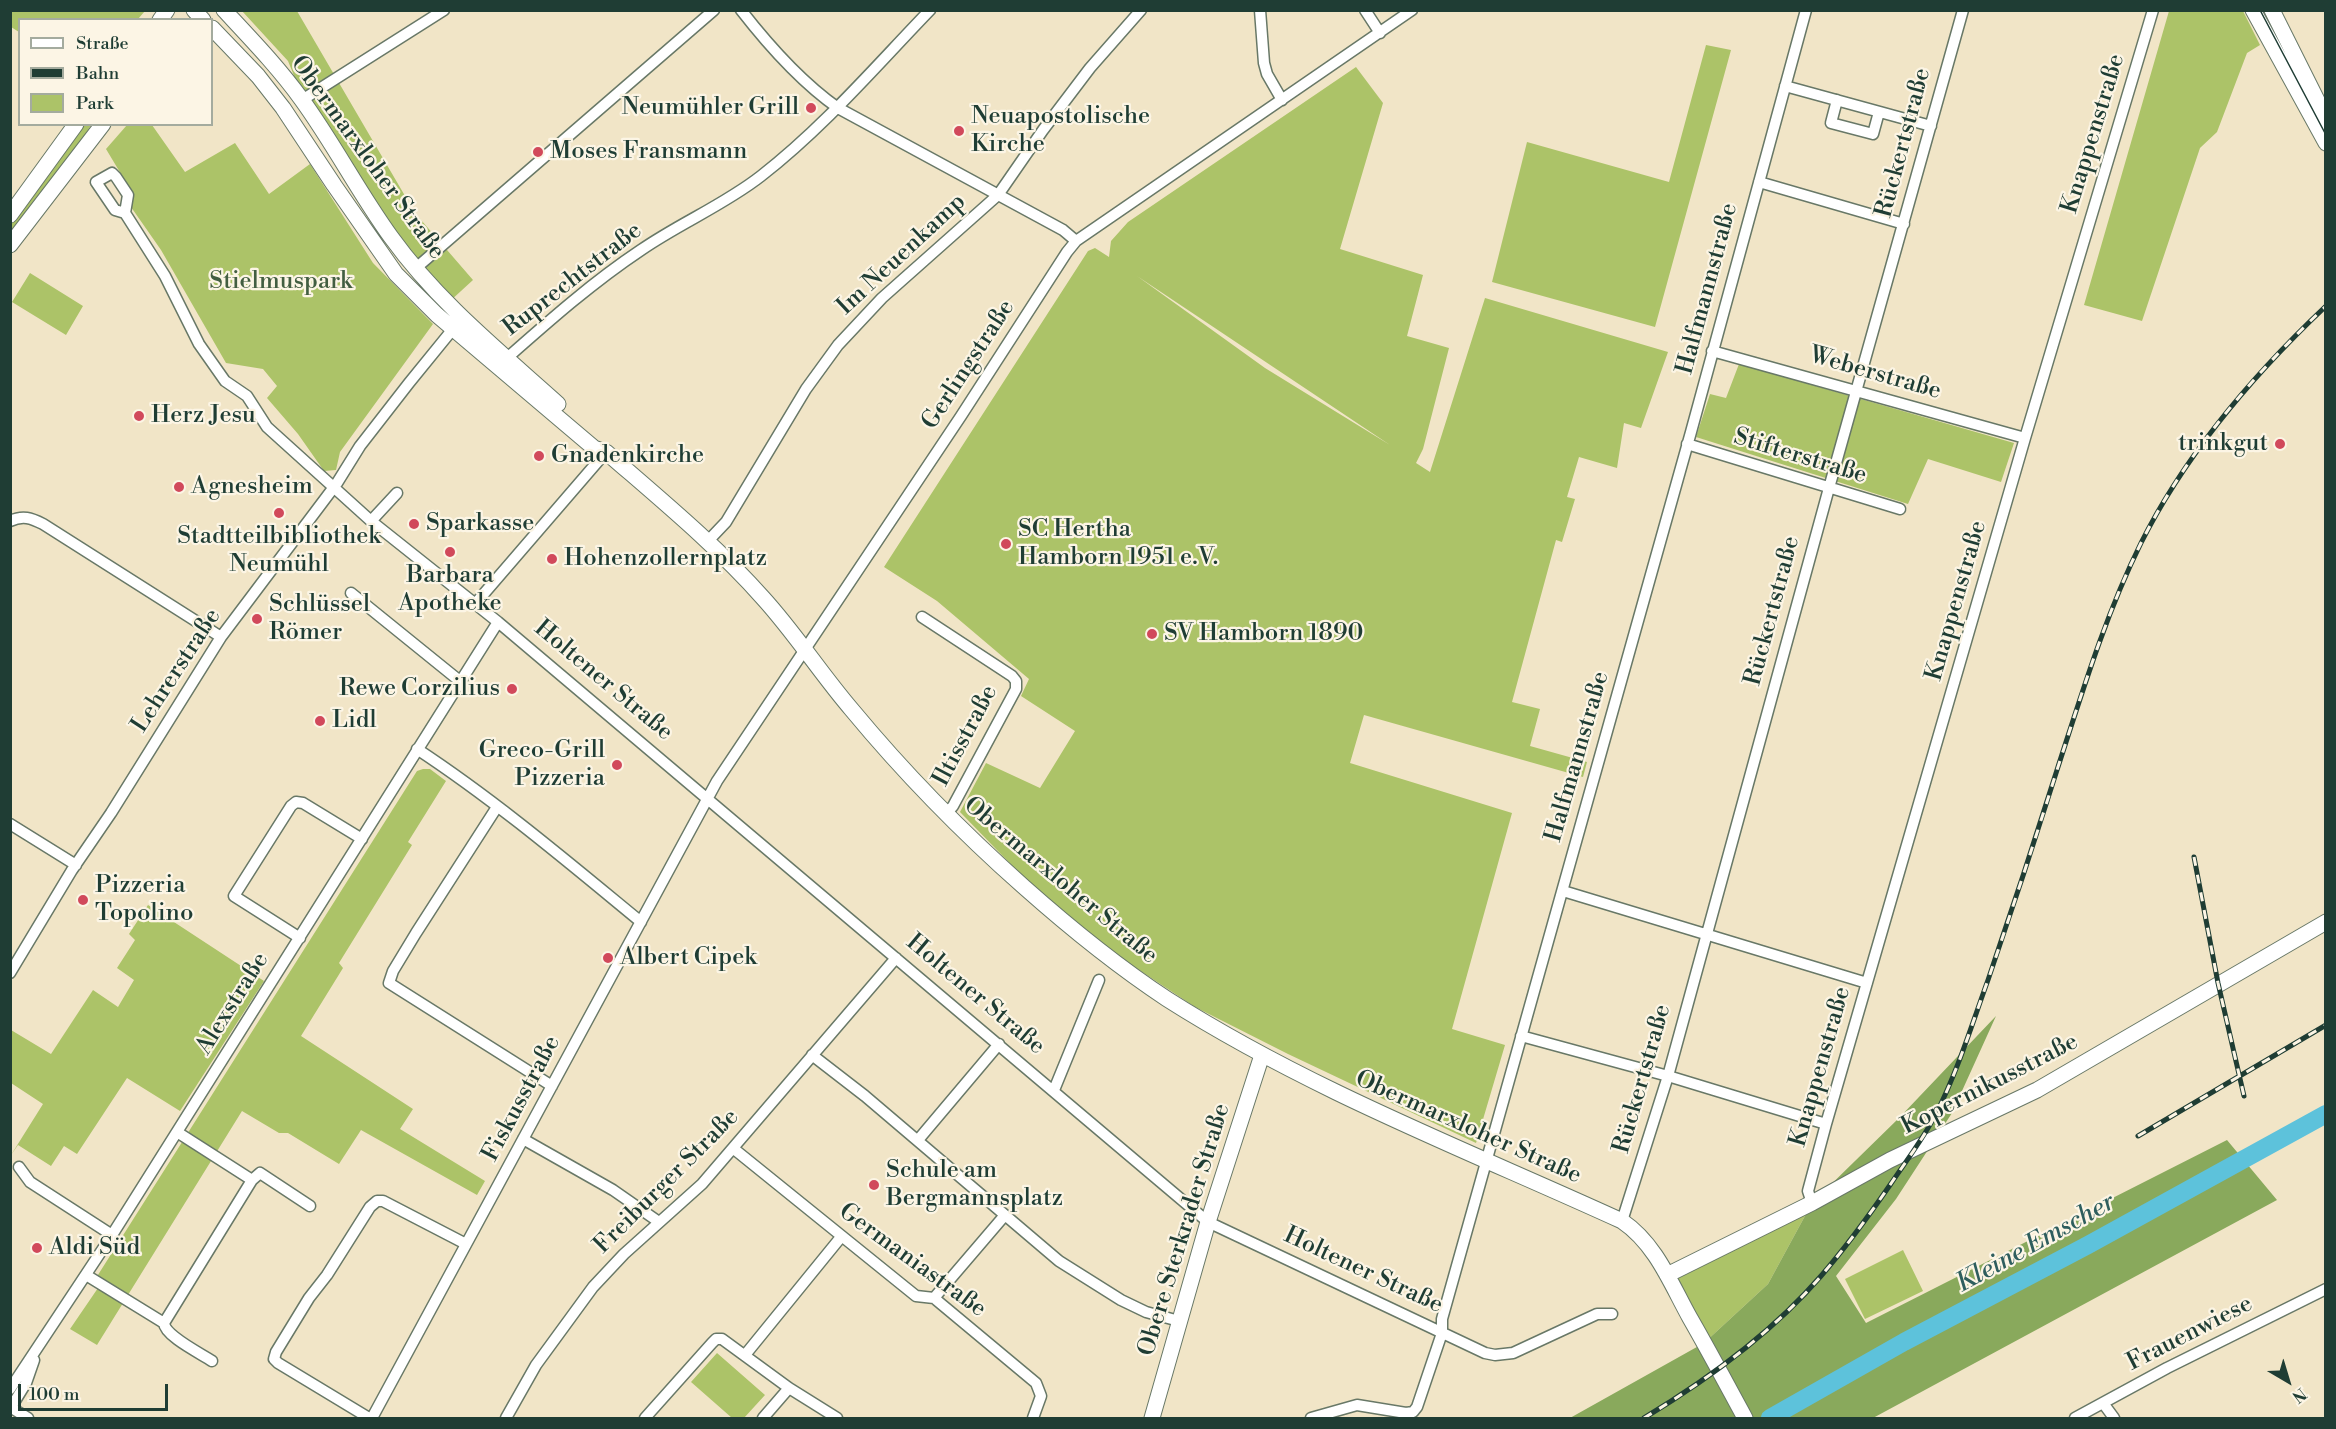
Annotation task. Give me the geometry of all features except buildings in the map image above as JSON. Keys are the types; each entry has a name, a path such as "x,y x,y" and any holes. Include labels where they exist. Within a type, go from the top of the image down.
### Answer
{"street":[{"name":"Obermarxloher Straße","path":"224,10 302,100 386,229 458,324 507,358 601,442 606,452 707,542 764,598 892,757 946,814 1024,887 1109,958 1167,998 1262,1055 1336,1093 1623,1221 1635,1229 1647,1243 1667,1275"},
{"path":"302,100 444,10"},
{"path":"416,268 714,10"},
{"path":"741,10 775,51 822,97 838,108 1063,230 1076,241"},
{"name":"Ruprechtstraße","path":"507,358 555,315 641,250 720,204 759,178 798,146 838,108 930,10"},
{"name":"Im Neuenkamp","path":"707,542 726,522 806,389 838,345 882,298 998,195 1090,68 1141,10"},
{"path":"1260,10 1264,63 1267,74 1282,100"},
{"path":"1365,10 1380,33"},
{"name":"Gerlingstraße","path":"707,798 1076,241 1412,10"},
{"name":"Halfmannstraße","path":"1311,1419 1341,1414 1357,1405 1406,1413 1413,1412 1417,1407 1442,1333 1442,1319 1485,1159 1563,891 1806,10"},
{"name":"Rückertstraße","path":"1623,1221 1668,1076 1963,10"},
{"name":"Knappenstraße","path":"1812,1203 1808,1191 1826,1124 2025,438 2153,10"},
{"path":"2253,10 2325,143"},
{"path":"2272,10 2325,118"},
{"name":"Obermarxloher Straße","path":"213,29 258,76 283,108 396,274 458,324 594,448 606,452"},
{"path":"1785,86 1931,126"},
{"path":"1837,100 1831,123 1873,134 1879,112"},
{"path":"10,215 75,126"},
{"path":"10,245 101,126"},
{"path":"1759,182 1904,224"},
{"name":"Holtener Straße","path":"125,213 165,276 199,344 225,381 247,396 267,427 371,521 498,622 1208,1222 1485,1353 1504,1354 1597,1314 1612,1314"},
{"name":"Lehrerstraße","path":"10,973 221,637 366,439 458,324"},
{"name":"Weberstraße","path":"1712,351 2025,438"},
{"name":"Stifterstraße","path":"1687,444 1900,509"},
{"path":"475,604 606,452"},
{"path":"371,521 397,493"},
{"path":"10,521 31,517 221,637"},
{"path":"351,593 461,682"},
{"name":"Iltisstraße","path":"922,617 1012,676 1016,681 1016,689 953,806 946,814"},
{"name":"Alexstraße","path":"10,1389 112,1235 498,622"},
{"path":"417,749 448,769 641,922"},
{"name":"Fiskusstraße","path":"370,1419 707,798"},
{"path":"300,938 234,896 296,802 303,803 362,838"},
{"path":"497,807 416,933 393,971 389,983 552,1086"},
{"path":"10,824 76,865"},
{"path":"1563,891 1867,983"},
{"name":"Kopernikusstraße","path":"1667,1275 1812,1203 1890,1160 2037,1090 2325,922"},
{"name":"Freiburger Straße","path":"506,1419 542,1358 593,1287 624,1254 702,1184 896,958"},
{"path":"1054,1090 1099,980"},
{"path":"1521,1036 1668,1076 1826,1124"},
{"path":"918,1140 999,1044"},
{"path":"812,1055 918,1140 1059,1261 1090,1282 1146,1312 1179,1321"},
{"name":"Obere Sterkrader Straße","path":"1152,1419 1208,1222 1262,1055"},
{"path":"177,1132 252,1180"},
{"path":"523,1139 613,1190 659,1222"},
{"name":"Germaniastraße","path":"734,1149 916,1296 934,1298 1036,1383 1041,1396 1033,1419"},
{"path":"20,1167 30,1182 112,1235"},
{"path":"212,1361 170,1334 164,1327 164,1323 252,1180 260,1173 310,1206"},
{"path":"370,1419 278,1364 274,1359 276,1352 309,1298 376,1201 384,1201 466,1244"},
{"path":"934,1298 1005,1215"},
{"path":"745,1355 841,1237"},
{"path":"86,1275 164,1323"},
{"path":"1667,1275 1745,1419"},
{"name":"Frauenwiese","path":"2076,1419 2167,1368 2325,1289"},
{"path":"645,1419 716,1339 722,1339 789,1388 837,1419"},
{"name":"Alexstraße","path":"11,1408 26,1383 38,1348"},
{"path":"763,1419 789,1388"},
{"path":"2103,1403 2114,1419"},
{"path":"11,1408 28,1419"}],"green space":[{"path":"11,10 145,10 139,18 18,18 18,31 11,27"},
{"path":"242,11 297,11 415,213 473,280 449,302 416,265 303,98 288,61"},
{"path":"2169,11 2243,11 2260,45 2247,53 2217,132 2200,148 2142,321 2084,305"},
{"path":"1706,45 1731,50 1655,327 1492,282 1527,142 1669,182"},
{"path":"1356,67 1383,103 1340,249 1423,275 1407,336 1449,348 1423,449 1416,463 1430,472 1485,298 1668,352 1641,428 1624,423 1617,468 1579,457 1567,497 1575,499 1562,542 1556,540 1512,702 1540,709 1530,746 1587,762 1583,777 1364,715 1350,763 1512,813 1452,1029 1505,1045 1476,1143 1195,1007 1121,958 1028,882 960,812 986,763 1040,788 1075,731 1021,696 1029,679 937,601 884,567 1088,251 1095,248 1109,257 1111,241 1128,222","holes":["1137,276 1390,445 1265,368"]},
{"path":"81,126 90,126 11,236 11,223"},
{"name":"Stielmuspark","path":"126,126 153,126 185,172 235,143 269,194 310,164 373,263 433,324 340,452 336,470 324,471 298,434 267,398 277,386 263,369 226,363 161,250 131,207 133,194 106,149"},
{"path":"30,273 83,306 66,335 12,302"},
{"path":"1739,364 2014,443 2001,482 1928,459 1908,504 1696,437 1710,394 1726,398"},
{"path":"430,769 446,781 408,842 412,845 339,963 343,968 301,1036 413,1109 400,1129 485,1181 477,1195 361,1130 339,1164 288,1133 279,1133 242,1111 97,1345 70,1329 98,1288 96,1278 417,771"},
{"path":"148,905 264,981 180,1111 127,1078 77,1154 64,1146 51,1166 18,1145 11,1155 43,1104 11,1083 11,1030 51,1054 93,990 118,1007 134,980 117,968 135,940 129,934"},
{"path":"1996,1016 1952,1113 1896,1199 1836,1276 1866,1323 2227,1140 2277,1200 1873,1418 1570,1418 1704,1343 1768,1284 1812,1203 1899,1118"},
{"path":"1812,1203 1768,1284 1704,1343 1667,1275"},
{"path":"1903,1250 1923,1291 1865,1319 1845,1279"},
{"path":"717,1353 765,1395 744,1418 732,1418 691,1382"}],"waterway":[{"name":"Kleine Emscher","path":"1770,1418 1904,1342 2088,1245 2326,1114"}],"tram line":[{"path":"2260,10 2326,135"}],"railway":[{"path":"1644,1418 1715,1371 1782,1317 1857,1232 1915,1149 1937,1112 1952,1080 2015,901 2095,655 2116,598 2141,543 2179,478 2223,417 2273,359 2326,306"},
{"path":"2194,857 2218,983 2244,1096"},
{"path":"2138,1136 2326,1025"}],"place":[{"name":"Neumühler Grill","path":"811,108"},
{"name":"Neuapostolische Kirche","path":"959,131"},
{"name":"Moses Fransmann","path":"538,152"},
{"name":"Herz Jesu","path":"139,416"},
{"name":"trinkgut","path":"2280,444"},
{"name":"Gnadenkirche","path":"539,456"},
{"name":"Agnesheim","path":"179,487"},
{"name":"Stadtteilbibliothek Neumühl","path":"279,513"},
{"name":"Sparkasse","path":"414,524"},
{"name":"SC Hertha Hamborn 1951 e.V.","path":"1006,544"},
{"name":"Barbara Apotheke","path":"450,552"},
{"name":"Hohenzollernplatz","path":"552,559"},
{"name":"Schlüssel Römer","path":"257,619"},
{"name":"SV Hamborn 1890","path":"1152,634"},
{"name":"Rewe Corzilius","path":"512,689"},
{"name":"Lidl","path":"320,721"},
{"name":"Greco-Grill Pizzeria","path":"617,765"},
{"name":"Pizzeria Topolino","path":"83,900"},
{"name":"Albert Cipek","path":"608,958"},
{"name":"Schule am Bergmannsplatz","path":"874,1185"},
{"name":"Aldi Süd","path":"37,1248"}]}
